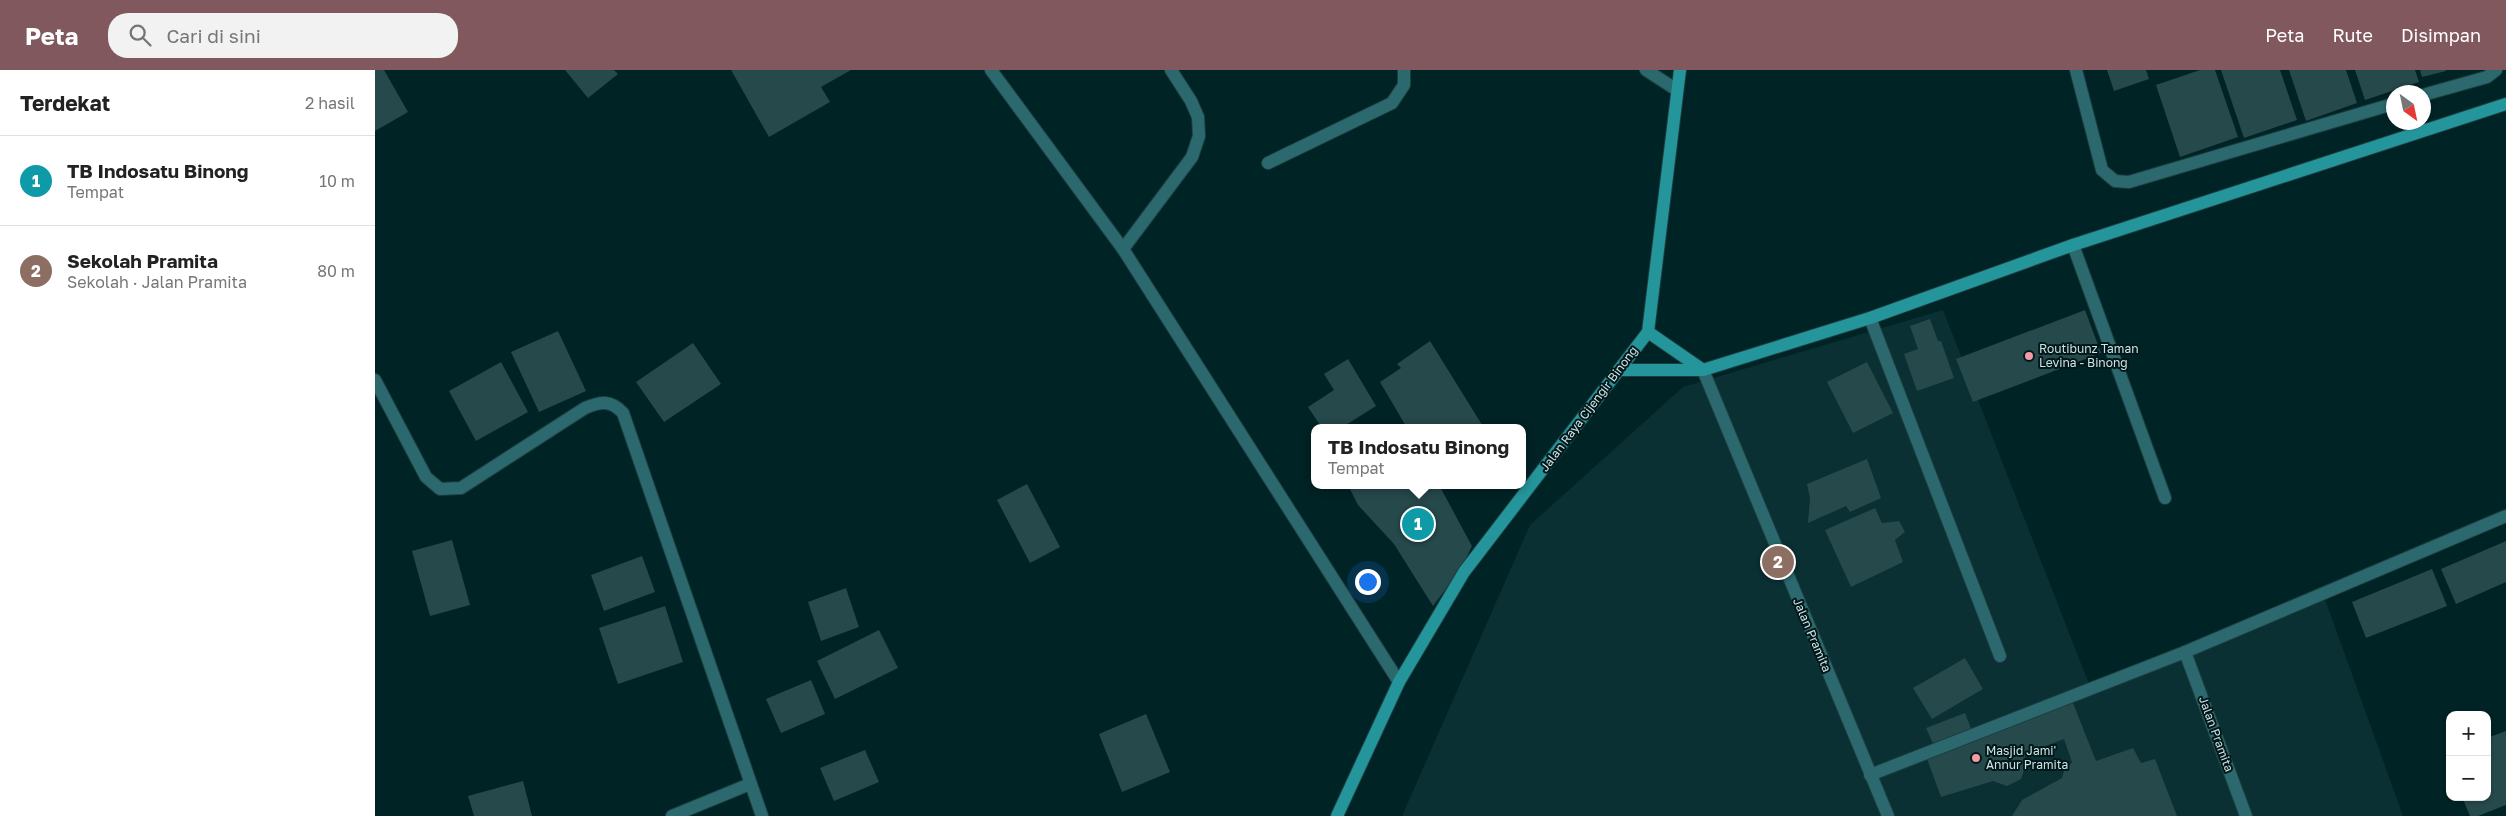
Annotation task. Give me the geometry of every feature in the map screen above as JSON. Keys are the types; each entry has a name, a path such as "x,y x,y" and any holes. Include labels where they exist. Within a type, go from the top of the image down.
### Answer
{"street":[{"path":"991,70 1123,249 1399,682"},
{"path":"1123,249 1192,157 1199,136 1198,118 1191,101 1171,70"},
{"path":"1268,163 1392,103 1404,85 1404,70"},
{"path":"1646,70 1677,90"},
{"path":"1680,70 1648,332 1703,370"},
{"path":"2076,70 2102,170 2115,181 2129,182 2386,106"},
{"path":"2431,94 2487,77 2496,70"},
{"path":"1619,370 1703,370 1869,318 2073,245 2506,104"},
{"path":"2073,245 2165,498"},
{"path":"1869,318 2000,656"},
{"name":"Jalan Raya Cijengir Binong","path":"1337,816 1399,682 1464,572 1648,332"},
{"name":"Jalan Pramita","path":"1703,370 1888,816"},
{"path":"375,380 426,477 440,489 461,488 585,408 598,402 606,402 616,406 623,413 749,784 762,816"},
{"path":"1870,775 2185,652 2506,516"},
{"name":"Jalan Pramita","path":"2185,652 2245,816"},
{"path":"672,816 749,784"}],"shaded area":[{"path":"1943,310 2089,684 2325,599 2403,816 1402,816 1530,525 1683,387"}],"building":[{"path":"375,70 384,70 408,112 375,131"},
{"path":"565,70 614,70 618,74 588,98"},
{"path":"731,70 851,70 821,87 830,102 769,137"},
{"path":"2107,70 2146,70 2149,79 2114,91"},
{"path":"2200,70 2215,70 2238,137 2180,157 2156,85"},
{"path":"2221,70 2280,70 2297,120 2244,138"},
{"path":"2289,70 2346,70 2357,103 2306,121"},
{"path":"2355,70 2415,70 2419,82 2410,85 2386,85 2386,93 2365,100"},
{"path":"2420,70 2446,70 2446,71 2422,77"},
{"name":"Routibunz Taman Levina - Binong","path":"2085,310 2101,353 1973,402 1956,359"},
{"path":"1930,319 1938,341 1941,341 1954,378 1917,391 1904,354 1918,349 1910,326"},
{"path":"558,331 586,391 539,412 511,352"},
{"path":"1430,341 1482,424 1405,424 1380,382 1401,368 1397,364"},
{"path":"693,343 721,384 664,422 636,382"},
{"path":"1348,359 1376,406 1347,424 1319,424 1308,407 1334,390 1324,374"},
{"path":"501,362 528,412 476,441 449,391"},
{"path":"1867,362 1893,413 1853,433 1827,382"},
{"path":"1867,459 1881,498 1850,512 1846,506 1808,523 1810,498 1807,484"},
{"path":"1027,484 1060,547 1030,563 997,500"},
{"path":"1350,489 1441,489 1472,546 1461,569 1433,606 1394,544 1358,505"},
{"path":"1875,508 1882,523 1899,521 1905,532 1895,540 1903,562 1851,587 1825,530"},
{"path":"452,540 470,605 430,616 412,551"},
{"path":"2506,541 2506,582 2456,604 2441,569"},
{"path":"642,556 655,592 604,611 591,575"},
{"path":"2432,569 2447,606 2366,638 2352,602"},
{"path":"846,588 859,627 821,641 808,602"},
{"path":"665,606 683,662 618,684 599,628"},
{"path":"879,630 898,668 835,699 817,661"},
{"path":"1965,658 1983,689 1932,719 1913,688"},
{"path":"811,680 825,714 781,733 766,699"},
{"name":"Masjid Jami' Annur Pramita","path":"2073,703 2096,761 2133,748 2141,763 2155,759 2177,816 2012,816 2022,800 2062,778 2064,771 2072,762 2064,739 2025,754 2025,767 2021,779 2007,786 1993,781 1941,797 1926,756"},
{"path":"1965,713 1972,731 1934,746 1926,728"},
{"path":"1146,714 1170,772 1122,792 1099,734"},
{"path":"2506,731 2506,805 2478,816 2470,816 2464,801 2491,801 2491,737"},
{"path":"865,750 879,782 834,801 820,768"},
{"path":"523,781 532,816 474,816 468,796"}],"place":[{"name":"Routibunz Taman Levina - Binong","path":"2029,356"},
{"name":"TB Indosatu Binong","path":"1418,524"},
{"name":"Sekolah Pramita","path":"1778,562"},
{"name":"Masjid Jami' Annur Pramita","path":"1976,758"}]}
